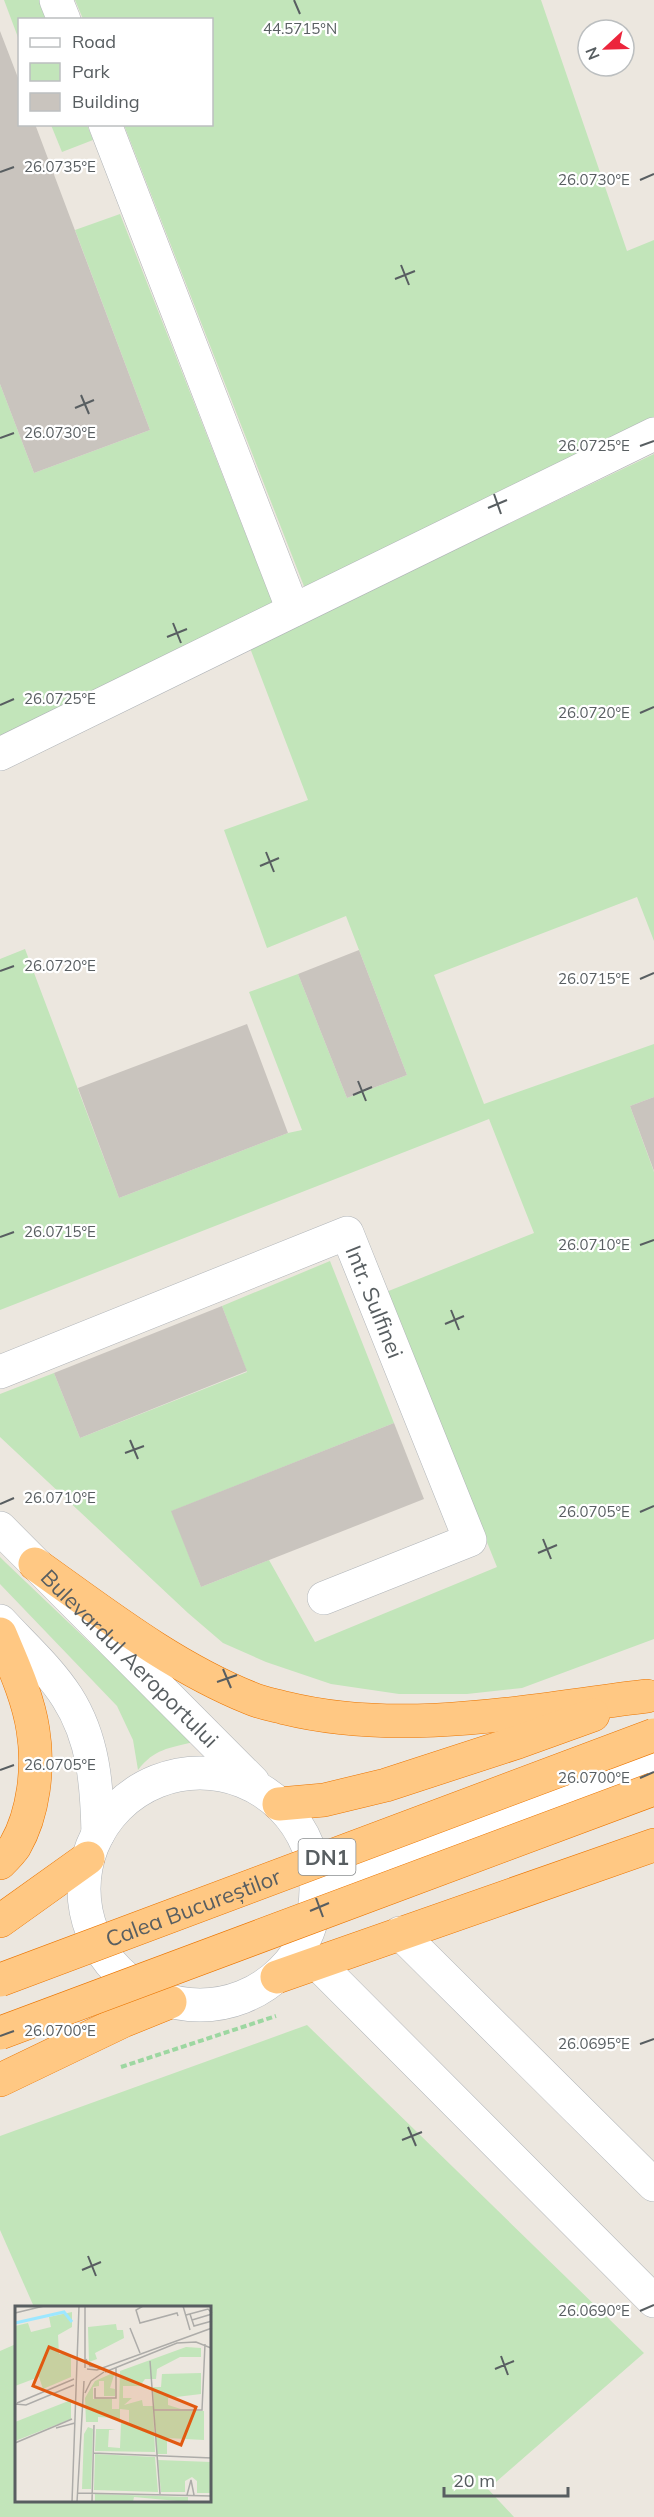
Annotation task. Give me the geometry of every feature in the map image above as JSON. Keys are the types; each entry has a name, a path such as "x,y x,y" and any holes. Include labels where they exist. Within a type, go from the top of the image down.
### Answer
{"highway":[{"path":"35,1564 175,1662 253,1700 306,1713 388,1721 433,1719 650,1694"},
{"path":"0,1634 24,1696 33,1730 35,1764 31,1805 15,1846 0,1863"},
{"name":"DN1","path":"270,1797 324,1800 386,1785 518,1742 650,1694"},
{"name":"Calea Bucureștilor","path":"0,1980 654,1735"},
{"name":"DN1","path":"0,2033 654,1789"},
{"name":"DN1","path":"277,1977 654,1845"},
{"name":"DN1","path":"0,1921 93,1846"},
{"name":"DN1","path":"0,2080 123,2021 170,2002"}],"street":[{"path":"56,0 63,18"},
{"path":"106,126 293,610"},
{"path":"0,754 654,434"},
{"name":"Intr. Sulfinei","path":"0,1372 347,1233 470,1540 324,1598"},
{"name":"Bulevardul Aeroportului","path":"0,1528 270,1797"},
{"path":"0,1621 54,1680 67,1697 79,1720 95,1773 93,1846"},
{"path":"316,1882 654,1759"},
{"name":"DN1","path":"188,1773 217,1774 240,1780 270,1797 292,1818 306,1842 316,1882 312,1921 306,1937 292,1960 277,1977 256,1992 234,2001 213,2005 191,2006 170,2002 155,1997 123,1977 97,1944 85,1904 84,1882 93,1846 115,1809 136,1792 159,1780 188,1773"},
{"path":"400,1934 654,2185"},
{"path":"316,1962 654,2301"}],"path":[{"path":"120,2068 281,2014"}],"green space":[{"path":"4,0 40,0 47,18 18,18 18,37"},
{"path":"75,0 541,0 627,251 654,240 654,425 307,594 124,126 213,126 213,18 83,18"},
{"path":"51,126 87,126 93,140 62,152"},
{"path":"120,214 275,609 0,741 0,384 34,473 150,430 75,230"},
{"path":"654,454 654,941 637,897 434,975 484,1104 654,1044 654,1097 630,1106 654,1172 654,1639 522,1688 467,1694 399,1694 331,1684 266,1662 223,1643 188,1613 0,1437 0,1394 54,1373 80,1438 247,1372 222,1306 330,1261 394,1423 172,1511 201,1587 269,1560 315,1642 497,1567 386,1292 534,1233 489,1119 0,1310 0,959 25,949 119,1198 288,1133 302,1130 249,992 298,974 347,1098 407,1075 346,916 267,948 224,830 308,800 250,648"},
{"path":"0,1557 194,1742 156,1753 138,1770 133,1740 117,1706 0,1584"},
{"path":"307,2025 644,2353 488,2489 514,2517 0,2517 0,2351 15,2344 15,2502 212,2502 212,2306 34,2306 0,2230 0,2136"}],"building":[{"path":"0,31 18,78 18,126 36,126 150,430 34,473 0,384"},
{"path":"359,950 407,1075 347,1098 298,974"},
{"path":"247,1024 288,1133 119,1198 78,1088"},
{"path":"654,1097 654,1171 630,1106"},
{"path":"222,1306 247,1371 80,1438 54,1373"},
{"path":"394,1423 424,1499 201,1587 171,1511"}]}
